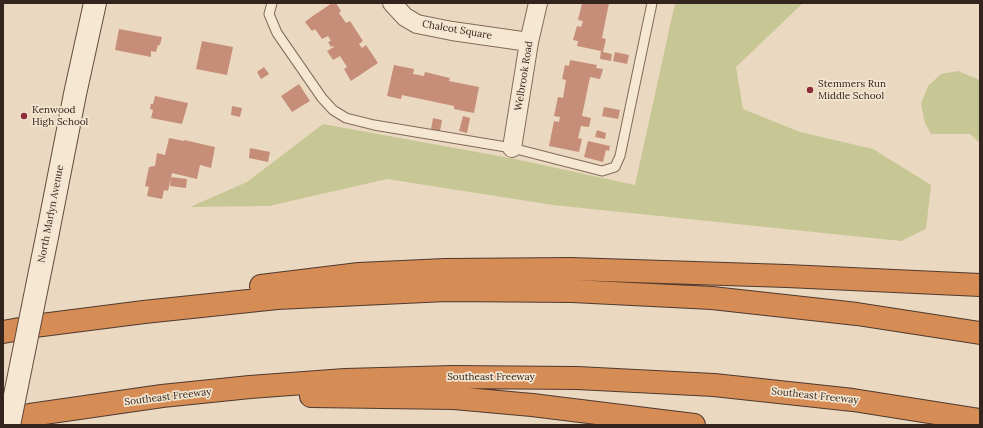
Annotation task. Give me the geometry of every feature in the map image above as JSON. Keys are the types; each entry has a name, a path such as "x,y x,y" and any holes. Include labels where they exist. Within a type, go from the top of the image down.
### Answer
{"highway":[{"path":"3,332 142,305 275,284 359,274 445,270 578,269 787,276 980,285"},
{"path":"42,325 144,312 277,298 446,290 564,291 712,298 857,314 980,333"},
{"name":"Southeast Freeway","path":"3,420 162,396 250,387 345,380 453,377 577,378 714,386 853,400 980,420"},
{"path":"30,415 163,401 251,396 357,396 454,398 532,404 694,425"}],"street":[{"name":"North Marlyn Avenue","path":"9,425 75,94 95,3"},
{"name":"Chalcot Square","path":"392,3 405,17 417,24 452,31 529,42"},
{"name":"Welbrook Road","path":"512,148 529,42 538,3"}],"lane":[{"path":"272,3 269,14 277,33 322,98 333,110 346,118 374,125 512,148 602,171 615,167 620,156 652,3"}],"green space":[{"path":"675,3 803,3 736,67 743,109 800,132 873,149 931,185 926,229 901,241 553,205 387,179 269,206 190,207 247,182 323,124 515,159 635,185"},
{"path":"958,71 980,80 980,143 970,134 931,134 925,123 921,104 928,86 941,74"}],"building":[{"path":"332,3 336,3 341,11 339,13 346,23 350,21 363,41 359,44 362,48 366,45 378,63 351,81 344,69 347,67 340,56 333,60 327,51 334,47 331,47 328,42 331,41 328,36 322,39 315,29 312,31 305,22"},
{"path":"582,3 609,3 602,38 606,39 603,52 612,54 611,61 600,59 601,51 577,46 578,41 573,40 577,26 581,27 583,21 578,20"},
{"path":"119,29 162,37 160,45 158,45 156,52 151,51 151,57 115,50"},
{"path":"202,41 233,47 227,75 196,69"},
{"path":"615,52 629,55 627,64 613,61"},
{"path":"570,60 597,65 596,68 603,69 600,79 590,77 582,116 591,118 589,127 581,126 578,138 582,139 579,152 549,146 554,121 559,122 560,117 554,116 558,97 563,98 566,80 562,79 565,65 569,66"},
{"path":"394,65 414,69 413,74 424,76 425,72 450,78 449,81 479,87 474,113 454,109 454,106 402,95 401,99 387,96"},
{"path":"264,67 269,74 261,79 257,72"},
{"path":"299,84 310,101 292,112 281,96"},
{"path":"155,96 188,103 182,124 151,118 153,110 150,109"},
{"path":"232,106 242,108 240,117 231,115"},
{"path":"604,107 620,110 618,119 602,116"},
{"path":"463,116 470,118 467,133 459,131"},
{"path":"433,118 442,120 440,131 431,130"},
{"path":"597,130 606,133 605,139 595,137"},
{"path":"169,138 215,147 211,168 200,165 197,179 172,173 168,191 164,190 162,199 147,196 149,187 145,186 149,167 155,166 157,153 165,155"},
{"path":"588,141 610,146 609,151 606,150 603,162 584,157"},
{"path":"250,148 270,152 268,162 249,158"},
{"path":"171,177 187,179 186,188 170,186"}],"place":[{"name":"Stemmers Run Middle School","path":"810,90"},
{"name":"Kenwood High School","path":"24,116"}]}
